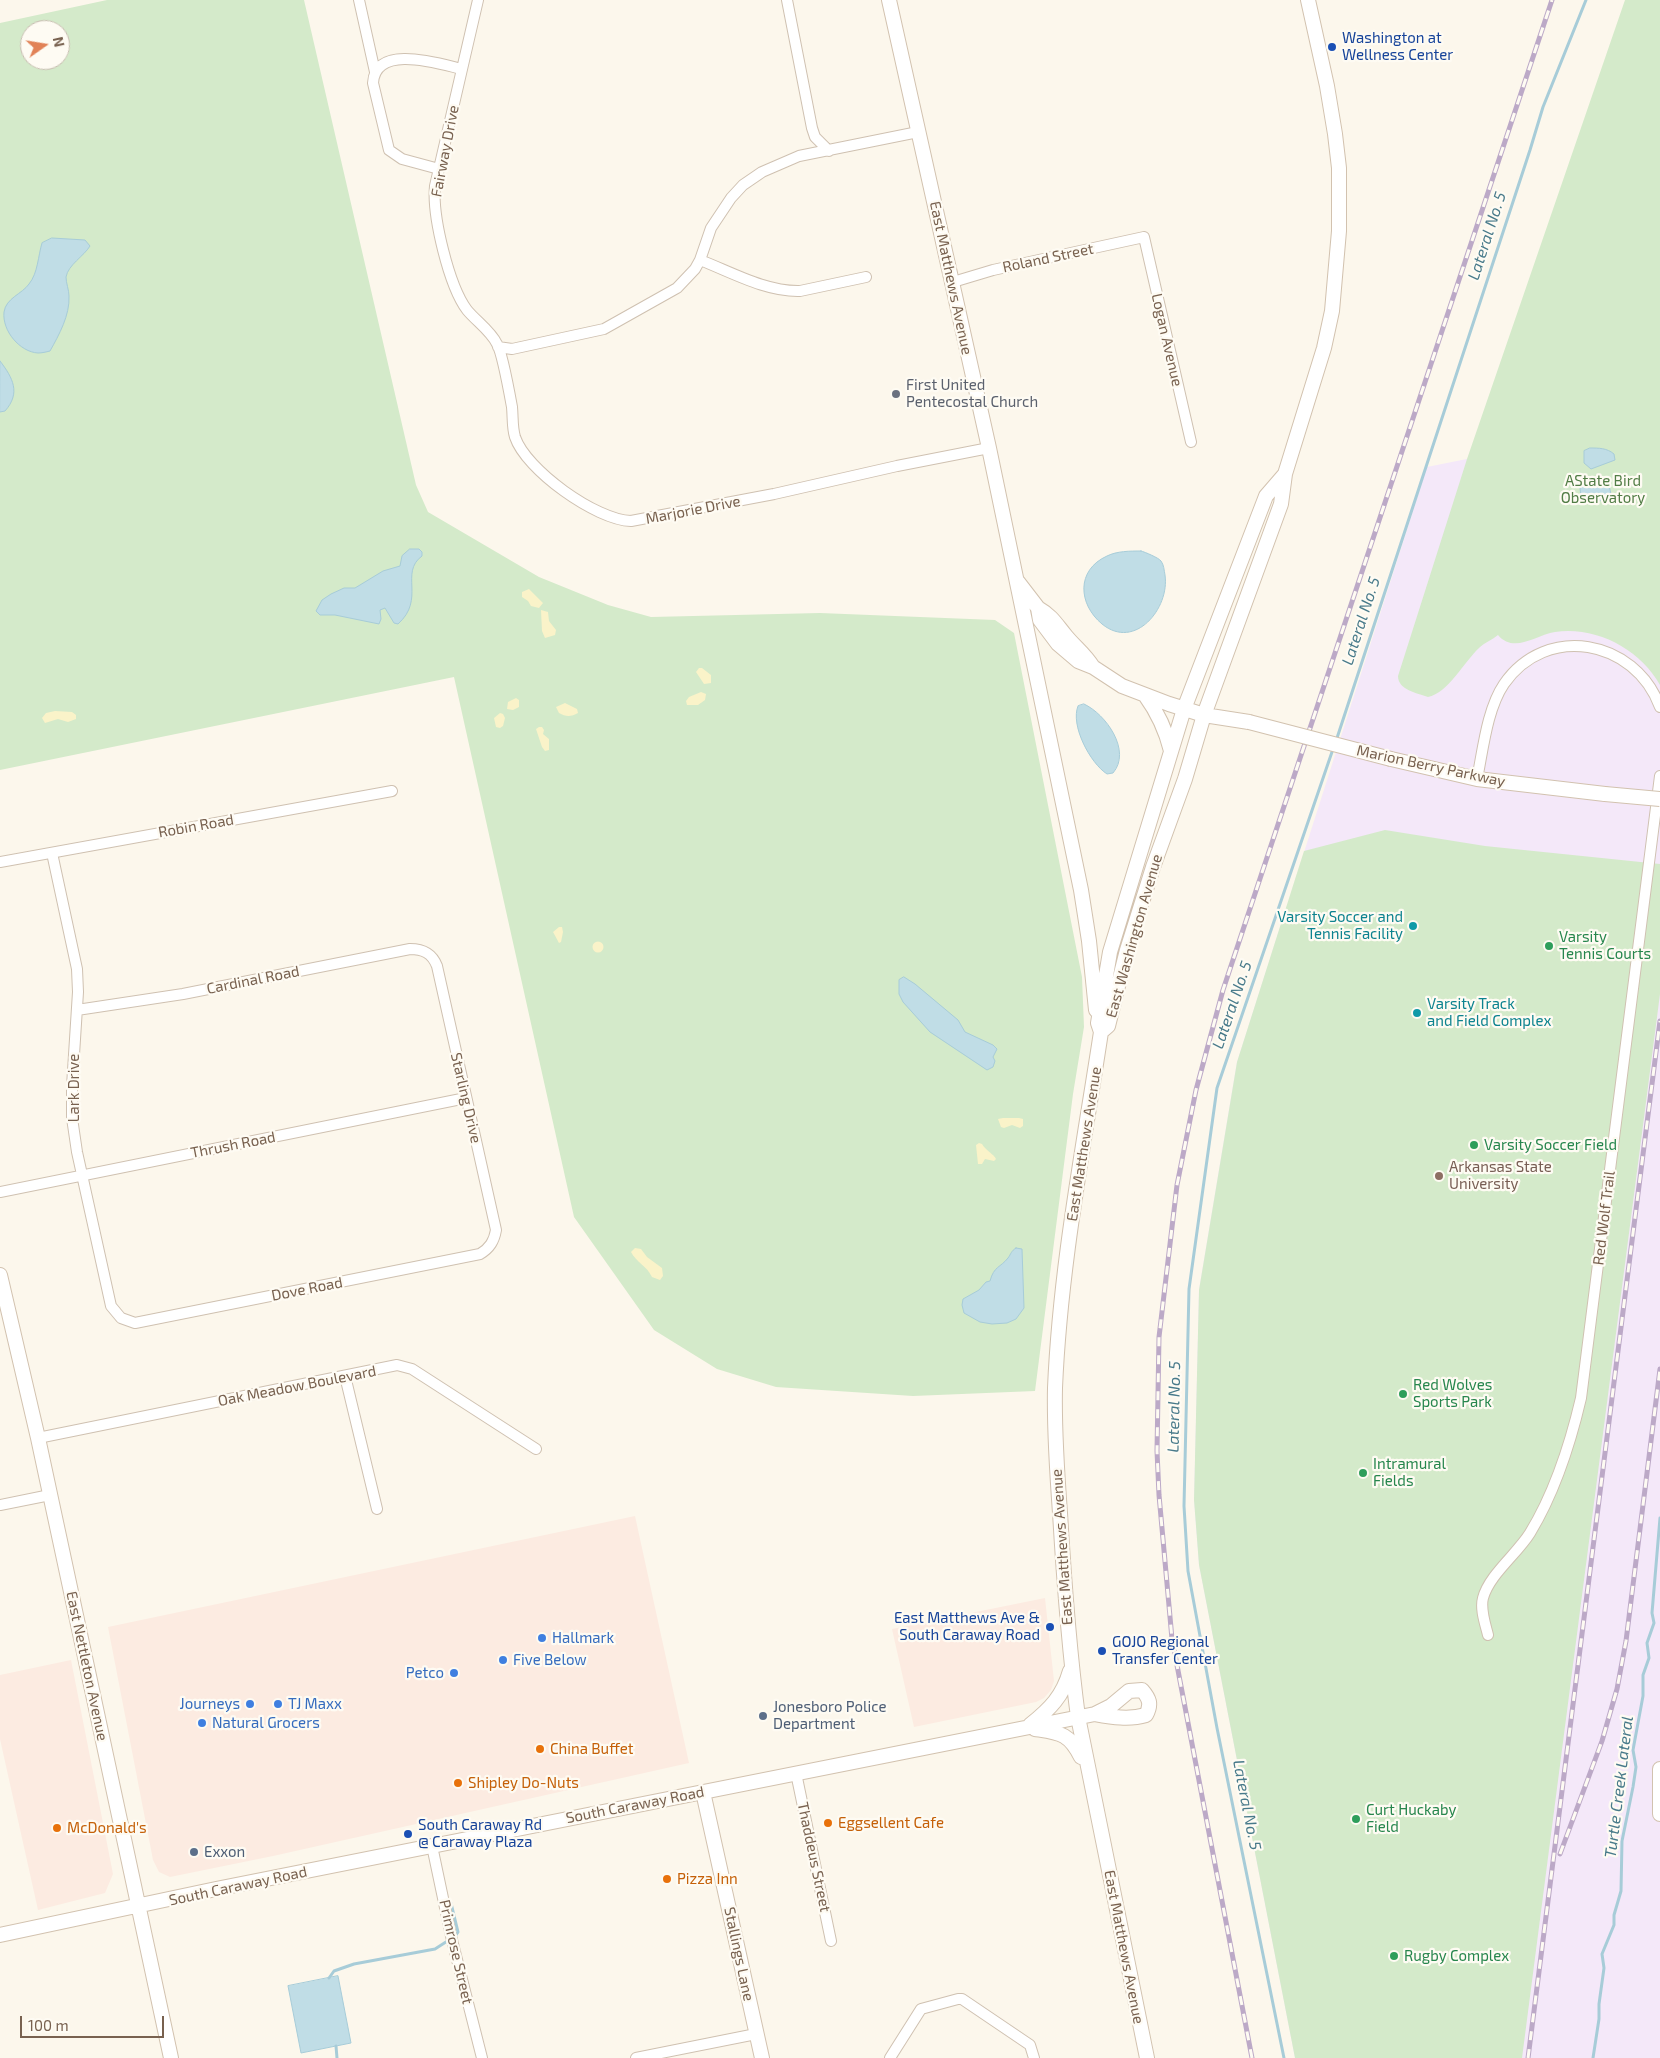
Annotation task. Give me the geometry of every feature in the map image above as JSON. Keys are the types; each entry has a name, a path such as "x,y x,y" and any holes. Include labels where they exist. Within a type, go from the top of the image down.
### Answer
{"street":[{"path":"358,0 375,72 373,83 388,148 396,160 439,169"},
{"name":"Fairway Drive","path":"478,0 435,186 435,204 452,282 468,311 498,347"},
{"path":"787,0 812,128 815,137 829,151"},
{"name":"East Matthews Avenue","path":"889,0 953,282 1015,577 1038,608 1040,620 1058,644 1078,661 1093,667 1122,686 1145,696 1204,715"},
{"name":"East Washington Avenue","path":"1285,474 1266,496 1184,709 1110,952 1099,1028 1108,1026 1127,950 1204,715 1281,504 1285,474 1324,348 1332,311 1339,231 1339,168 1327,86 1308,0"},
{"path":"375,72 389,62 404,58 462,69"},
{"path":"498,347 512,348 604,328 677,288 688,279 700,260 712,228 731,198 744,185 762,172 786,160 918,132"},
{"name":"Roland Street","path":"953,282 993,270 1144,237"},
{"name":"Logan Avenue","path":"1144,237 1191,442"},
{"path":"700,260 771,288 790,292 866,277"},
{"name":"Marjorie Drive","path":"498,347 512,406 513,430 519,447 527,458 562,488 595,509 620,520 631,521 774,494 897,466 989,448"},
{"path":"1015,577 1081,890 1099,1028"},
{"path":"1477,779 1492,707 1499,692 1517,669 1542,652 1557,648 1580,646 1602,649 1616,655 1640,673 1650,685 1660,707"},
{"path":"1145,696 1157,712 1172,751"},
{"name":"Marion Berry Parkway","path":"1204,715 1248,722 1477,779 1660,799"},
{"name":"Red Wolf Trail","path":"1488,1635 1482,1604 1483,1596 1493,1578 1529,1535 1552,1492 1574,1428 1581,1398 1660,776"},
{"name":"Robin Road","path":"0,862 392,791"},
{"name":"Lark Drive","path":"52,853 77,969 72,1118 82,1176 111,1306 120,1318"},
{"name":"Cardinal Road","path":"77,1010 183,994 410,948 421,949 427,953"},
{"name":"Starling Drive","path":"427,953 435,960 437,966 496,1230 491,1245"},
{"name":"East Matthews Avenue","path":"1099,1028 1072,1222 1060,1325 1055,1389 1056,1450 1071,1663 1078,1717 1147,2058"},
{"name":"Thrush Road","path":"0,1192 466,1098"},
{"name":"Dove Road","path":"120,1318 132,1323 145,1321 480,1254 491,1245"},
{"name":"East Nettleton Avenue","path":"0,1275 38,1438 171,2058"},
{"name":"Oak Meadow Boulevard","path":"38,1438 397,1365 412,1369 536,1449"},
{"path":"345,1376 377,1509"},
{"path":"0,1505 50,1495"},
{"path":"1027,1727 1048,1710 1059,1697 1068,1679 1071,1663"},
{"name":"South Caraway Road","path":"0,1935 46,1924 140,1907 216,1889 1095,1714"},
{"path":"1027,1727 1062,1733 1074,1743 1090,1776"},
{"path":"1660,1769 1660,1814"},
{"name":"Thaddeus Street","path":"796,1774 831,1941"},
{"name":"Stallings Lane","path":"703,1792 762,2058"},
{"name":"Primrose Street","path":"432,1846 451,1936 482,2058"},
{"path":"890,2058 921,2009 962,1999 1030,2045 1034,2058"},
{"path":"636,2058 756,2034"}],"shaded area":[{"name":"Red Wolves Sports Park","path":"1660,420 1660,2058 1295,2058 1199,1565 1194,1500 1199,1290 1237,1062 1427,467"},
{"path":"635,1516 689,1763 273,1856 170,1877 159,1872 153,1860 108,1627"},
{"path":"1045,1598 1054,1681 1051,1690 1044,1698 1036,1702 914,1727 892,1629"},
{"path":"71,1660 113,1874 105,1893 38,1910 0,1739 0,1675"}],"green space":[{"path":"107,0 304,0 416,485 428,512 539,577 608,605 651,617 820,613 995,620 1014,633 1082,977 1084,1027 1073,1094 1035,1391 913,1396 776,1387 717,1369 654,1330 574,1217 454,677 0,770 0,23"},
{"name":"AState Bird Observatory","path":"1625,0 1660,0 1660,685 1641,661 1629,651 1601,637 1570,631 1555,632 1518,643 1511,643 1498,635 1479,648 1442,690 1428,697 1405,688 1401,685 1398,676 1467,459"},
{"name":"Red Wolves Sports Park","path":"1385,830 1485,846 1660,864 1660,994 1522,2058 1295,2058 1199,1565 1194,1500 1199,1290 1237,1062 1304,851"}],"sand":[{"path":"529,589 543,603 539,608 531,606 522,597 522,592"},
{"path":"541,610 548,612 549,621 556,630 555,635 545,638 542,631"},
{"path":"699,668 702,668 711,675 711,683 704,684 696,672"},
{"path":"701,692 706,694 705,700 698,705 687,705 686,701 689,697"},
{"path":"516,698 519,700 519,707 513,710 507,709 508,702"},
{"path":"565,703 577,709 578,713 568,716 559,713 556,707"},
{"path":"55,711 72,712 76,715 76,719 68,722 58,719 45,723 42,718 46,713"},
{"path":"500,713 505,718 503,726 500,728 496,727 494,718"},
{"path":"542,727 544,730 543,734 549,739 549,750 545,751 542,747 536,729"},
{"path":"562,927 563,932 561,942 559,943 553,932"},
{"path":"598,941 604,947 598,953 592,947"},
{"path":"998,1119 1023,1119 1023,1126 1020,1128 1012,1125 1004,1128 1001,1127"},
{"path":"979,1143 995,1157 994,1161 985,1159 982,1164 978,1164 976,1145"},
{"path":"635,1248 641,1249 647,1257 662,1268 663,1276 660,1280 652,1277 633,1255 631,1252"}],"water":[{"path":"52,238 85,240 90,246 67,273 68,310 60,332 50,351 42,353 31,352 19,345 9,333 4,319 4,312 8,303 26,288 32,280 42,243"},
{"path":"0,361 9,373 14,392 10,404 5,411 0,412"},
{"path":"1590,448 1600,448 1609,451 1614,454 1615,460 1591,469 1584,463 1584,451"},
{"path":"1596,478 1608,481 1611,494 1609,498 1591,502 1584,500 1581,498 1580,488 1583,482"},
{"path":"410,549 419,549 422,552 422,556 412,570 410,605 406,615 398,624 394,623 385,608 380,610 381,619 379,624 335,615 320,615 316,611 322,600 331,594 344,588 355,588 383,571 400,566 402,556"},
{"path":"1141,551 1158,558 1163,564 1165,588 1162,600 1148,622 1138,629 1126,632 1114,631 1102,624 1088,607 1084,588 1085,578 1097,562 1111,554"},
{"path":"1084,704 1108,724 1114,734 1120,754 1118,764 1113,773 1107,774 1101,769 1088,753 1083,743 1079,733 1076,714 1078,706"},
{"path":"904,977 958,1020 965,1032 993,1045 997,1049 993,1057 995,1061 993,1067 987,1070 930,1032 903,1002 899,994 899,980"},
{"path":"1016,1248 1022,1249 1024,1308 1016,1319 1007,1323 992,1324 980,1322 964,1313 963,1299 990,1281 995,1270"},
{"path":"338,1976 351,2043 301,2053 288,1986"}],"waterway":[{"name":"Lateral No. 5","path":"1336,741 1543,107 1586,0"},
{"name":"Lateral No. 5","path":"1284,2058 1217,1728 1188,1571 1184,1506 1189,1289 1217,1088 1333,749"},
{"name":"Turtle Creek Lateral","path":"1593,2058 1604,1968 1602,1954 1614,1925 1614,1915 1621,1891 1622,1841 1636,1767 1633,1750 1643,1696 1643,1675 1649,1658 1647,1643 1654,1623 1652,1613 1660,1518"},
{"path":"451,1903 458,1932 456,1935"},
{"path":"329,1978 334,1971 354,1964 435,1949 449,1940"},
{"path":"336,2046 337,2058"}],"railway":[{"path":"1252,2058 1172,1639 1159,1495 1157,1451 1159,1337 1177,1185 1196,1090 1223,990 1552,0"},
{"path":"1528,2058 1660,1021"},
{"path":"1560,1854 1602,1741 1617,1689 1626,1641 1660,1369"}],"place":[{"name":"Washington at Wellness Center","path":"1332,47"},
{"name":"First United Pentecostal Church","path":"896,394"},
{"name":"Varsity Soccer and Tennis Facility","path":"1413,926"},
{"name":"Varsity Tennis Courts","path":"1549,946"},
{"name":"Varsity Track and Field Complex","path":"1417,1013"},
{"name":"Varsity Soccer Field","path":"1474,1145"},
{"name":"Arkansas State University","path":"1439,1176"},
{"name":"Red Wolves Sports Park","path":"1403,1394"},
{"name":"Intramural Fields","path":"1363,1473"},
{"name":"East Matthews Ave & South Caraway Road","path":"1050,1627"},
{"name":"Hallmark","path":"542,1638"},
{"name":"GOJO Regional Transfer Center","path":"1102,1651"},
{"name":"Five Below","path":"503,1660"},
{"name":"Petco","path":"454,1673"},
{"name":"Journeys","path":"250,1704"},
{"name":"TJ Maxx","path":"278,1704"},
{"name":"Jonesboro Police Department","path":"763,1716"},
{"name":"Natural Grocers","path":"202,1723"},
{"name":"China Buffet","path":"540,1749"},
{"name":"Shipley Do-Nuts","path":"458,1783"},
{"name":"Curt Huckaby Field","path":"1356,1819"},
{"name":"Eggsellent Cafe","path":"828,1823"},
{"name":"McDonald's","path":"57,1828"},
{"name":"South Caraway Rd @ Caraway Plaza","path":"408,1834"},
{"name":"Exxon","path":"194,1852"},
{"name":"Pizza Inn","path":"667,1879"},
{"name":"Rugby Complex","path":"1394,1956"}]}
